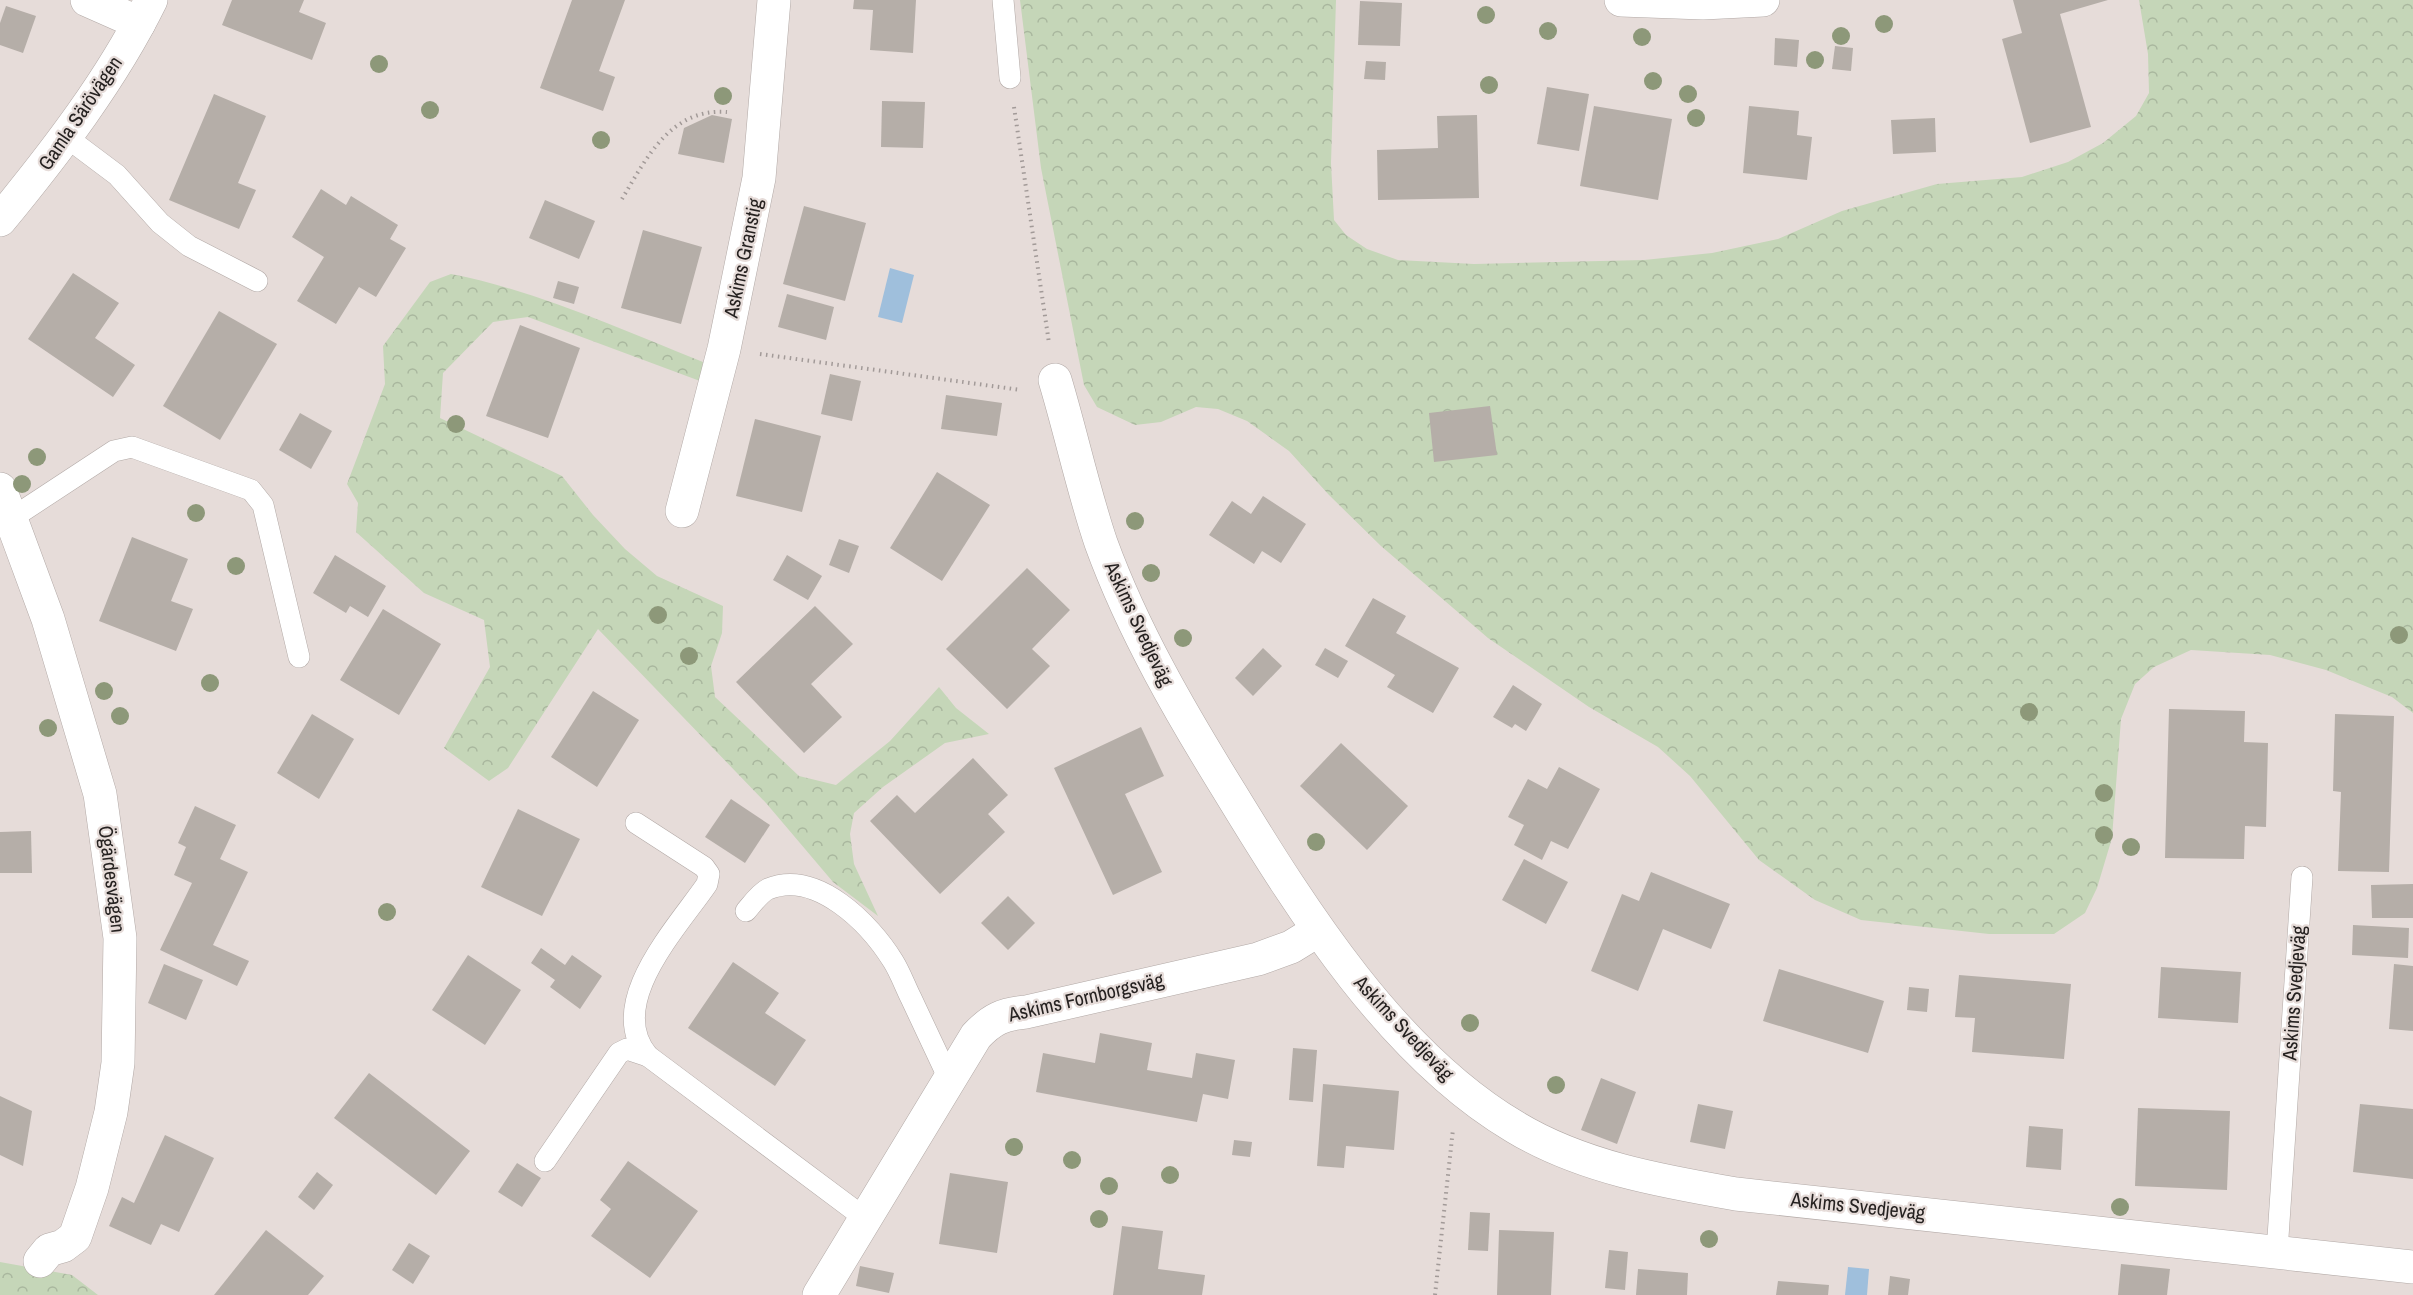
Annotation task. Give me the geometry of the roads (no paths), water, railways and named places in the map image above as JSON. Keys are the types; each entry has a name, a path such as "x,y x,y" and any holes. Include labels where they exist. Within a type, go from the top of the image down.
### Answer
{"street":[{"path":"87,0 145,12"},
{"name":"Askims Granstig","path":"682,511 724,350 759,177 766,117 774,0"},
{"path":"1621,0 1703,3 1763,0"},
{"name":"Gamla Särövägen","path":"0,220 65,136 145,12"},
{"name":"Askims Svedjeväg","path":"1057,387 1102,543 1132,613 1201,747 1317,931 1380,1008 1427,1058 1458,1085 1514,1127 1554,1147 1591,1161 1681,1185 1736,1194 2413,1267"},
{"name":"Ögärdesvägen","path":"6,503 48,620 100,794 120,938 119,1052 111,1112 92,1188 75,1238 63,1246 49,1250 40,1261"},
{"name":"Askims Fornborgsväg","path":"819,1295 976,1036 990,1022 1002,1014 1026,1012 1257,959 1291,947 1317,931"}],"lane":[{"path":"1003,0 1010,78"},
{"path":"65,136 117,175 160,223 189,246 257,281"},
{"path":"6,503 114,451 132,447 251,490 263,506 299,657"},
{"path":"636,823 704,867 709,874 707,884 652,963 635,997 635,1035 648,1056"},
{"name":"Askims Svedjeväg","path":"2277,1252 2302,877"},
{"path":"746,911 765,890 784,884 802,885 823,892 848,911 874,936 894,962 950,1081"},
{"path":"545,1161 619,1053 627,1049 648,1056 866,1219"}],"water":[{"path":"890,268 914,275 902,323 878,317"},
{"path":"1848,1267 1869,1269 1867,1295 1845,1295"}]}
